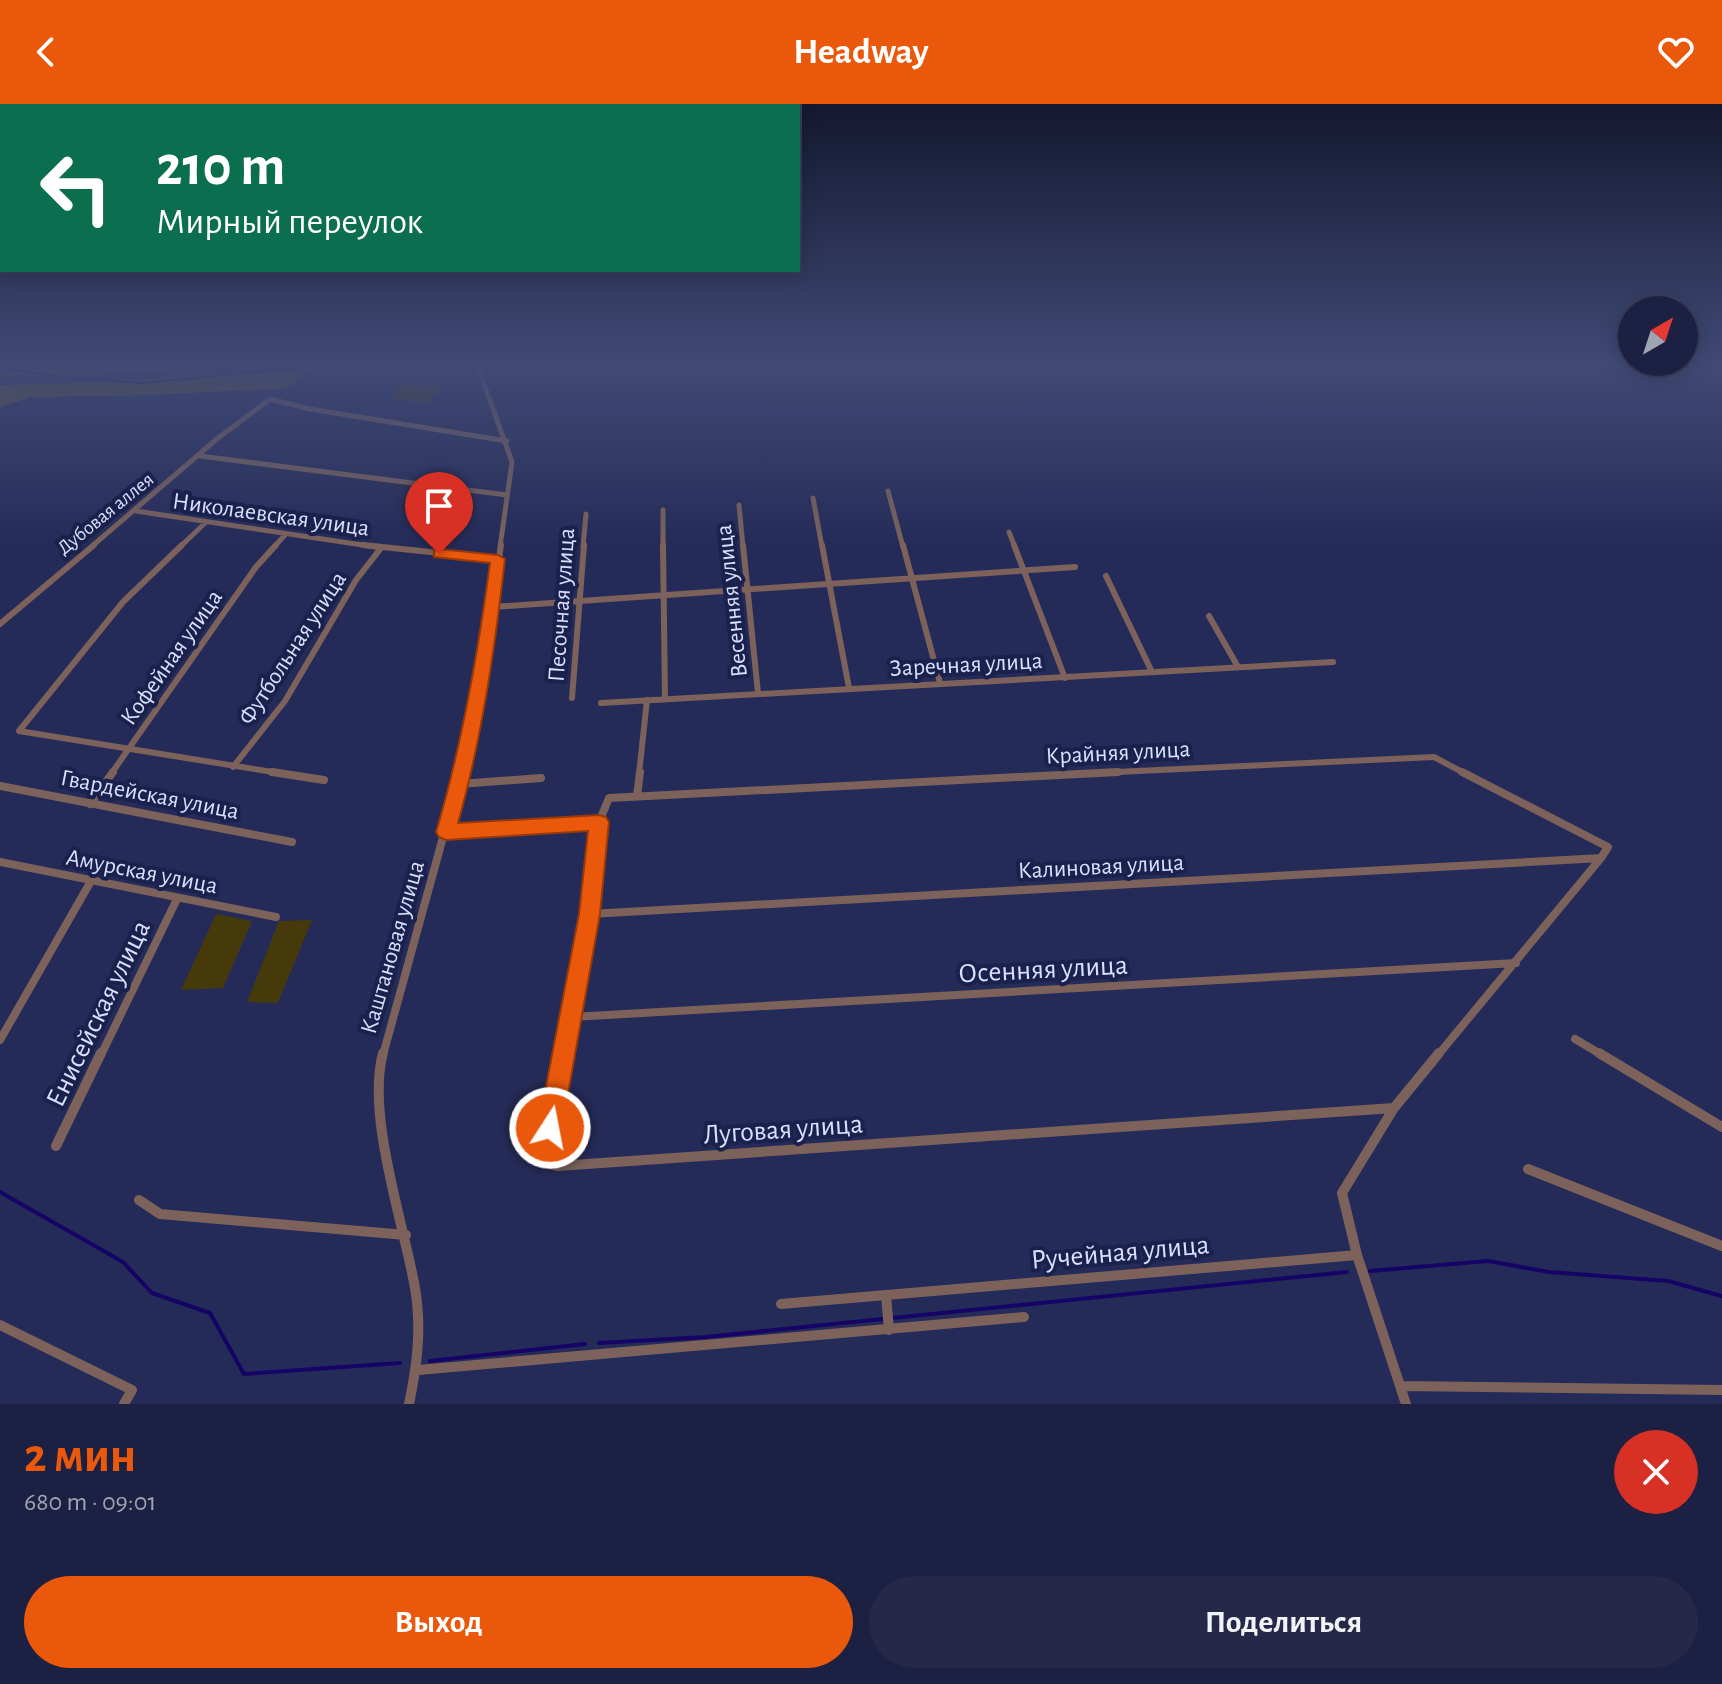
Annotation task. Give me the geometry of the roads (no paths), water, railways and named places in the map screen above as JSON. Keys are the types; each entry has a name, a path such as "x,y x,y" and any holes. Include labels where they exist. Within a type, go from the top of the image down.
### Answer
{"street":[{"name":"Дубовая аллея","path":"0,624 71,560 136,511 238,425"},
{"name":"Дубовая аллея","path":"406,425 507,441"},
{"name":"Каштановая улица","path":"409,1404 418,1370 416,1292 379,1114 380,1065 459,784 492,607 512,462 500,425"},
{"path":"200,456 507,495"},
{"path":"888,491 940,683"},
{"path":"813,498 849,688"},
{"name":"Весенняя улица","path":"739,505 758,693"},
{"path":"663,510 665,699"},
{"name":"Николаевская улица","path":"136,511 381,548 498,559"},
{"name":"Песочная улица","path":"572,698 586,514"},
{"path":"205,523 123,602 19,731 324,780"},
{"path":"1009,532 1065,678"},
{"name":"Кофейная улица","path":"90,804 256,567 285,535"},
{"name":"Футбольная улица","path":"233,767 285,701 356,580 381,548"},
{"path":"492,607 1075,567"},
{"path":"1106,576 1152,672"},
{"path":"1209,616 1238,667"},
{"name":"Заречная улица","path":"601,703 1333,662"},
{"path":"637,796 647,700"},
{"name":"Крайняя улица","path":"609,798 1434,757 1608,847 1601,858"},
{"path":"459,784 541,778"},
{"name":"Гвардейская улица","path":"0,786 292,842"},
{"name":"Луговая улица","path":"609,798 599,822 589,914 544,1156 549,1164 558,1166 1394,1108"},
{"path":"446,832 599,822"},
{"path":"1406,1404 1357,1255 1342,1193 1394,1108 1601,858"},
{"name":"Калиновая улица","path":"589,914 1601,858"},
{"name":"Амурская улица","path":"2,865 276,917"},
{"path":"0,1040 91,881"},
{"name":"Енисейская улица","path":"56,1146 177,899"},
{"name":"Осенняя улица","path":"572,1017 1516,963"},
{"path":"1575,1039 1722,1127"},
{"path":"1528,1169 1722,1246"},
{"path":"139,1200 160,1214 406,1235"},
{"name":"Ручейная улица","path":"781,1304 1357,1255"},
{"path":"886,1295 889,1330"},
{"path":"418,1370 1024,1317"},
{"path":"0,1325 132,1390 124,1404"},
{"path":"1401,1386 1722,1390"}],"waterway":[{"path":"0,1192 123,1262 152,1293 210,1313 244,1374 400,1363"},
{"path":"1370,1271 1488,1261 1549,1272 1668,1281 1722,1296"},
{"path":"599,1343 706,1337 1347,1272"},
{"path":"430,1361 585,1344"}]}
